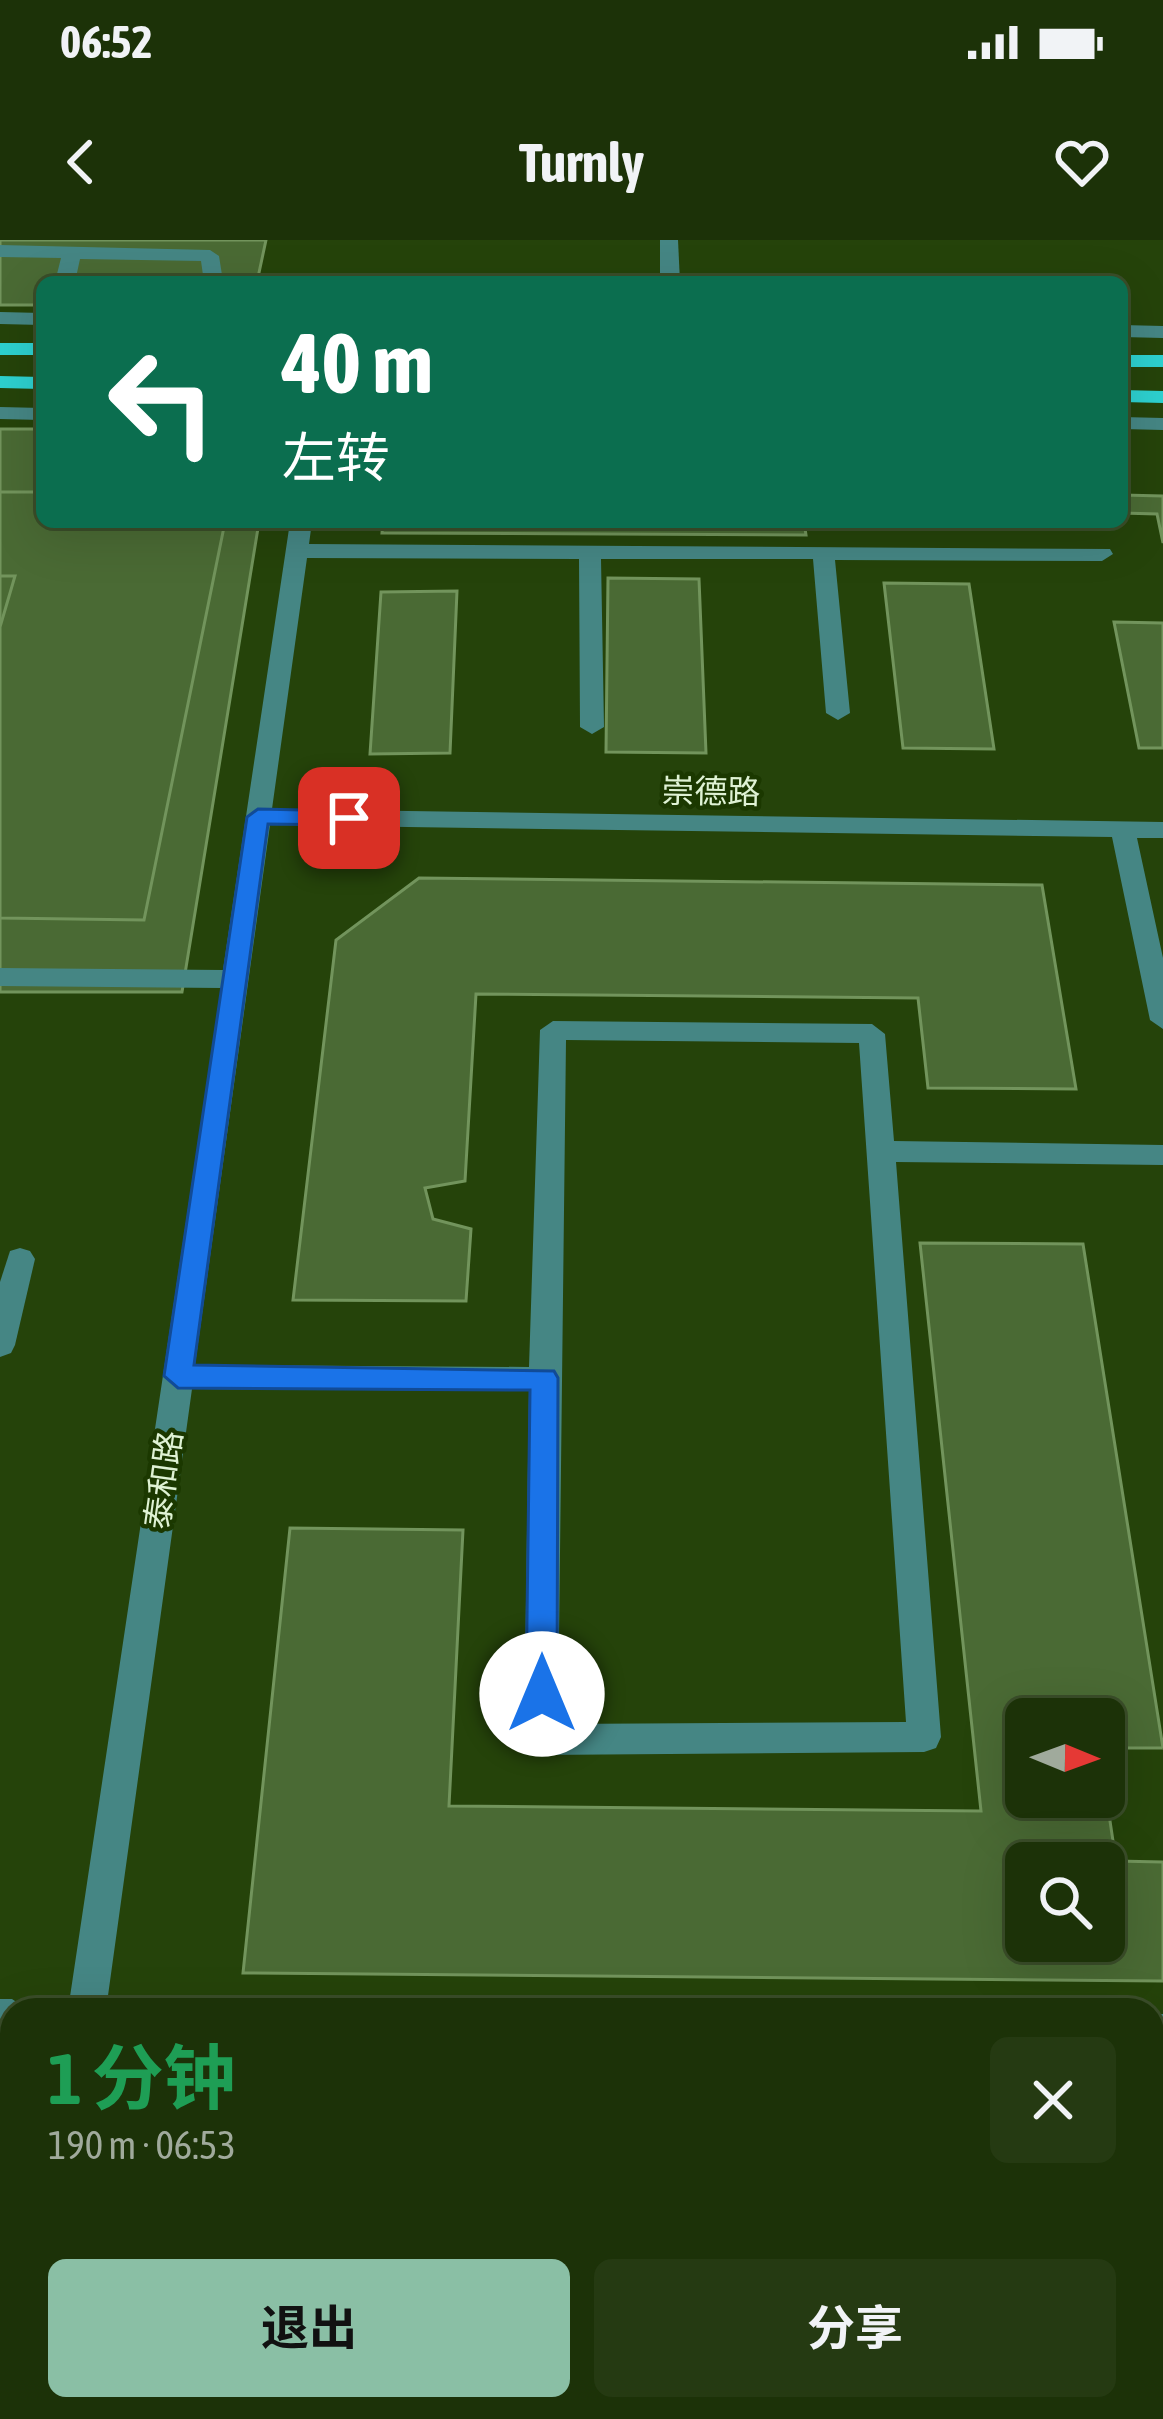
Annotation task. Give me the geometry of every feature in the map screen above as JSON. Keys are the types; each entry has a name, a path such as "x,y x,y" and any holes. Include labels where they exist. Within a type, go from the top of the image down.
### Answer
{"main road":[{"path":"0,349 36,349"},
{"path":"1128,361 1163,362"},
{"path":"0,382 36,383"},
{"path":"1128,396 1163,397"}],"street":[{"path":"669,240 670,276"},
{"path":"0,251 210,256 212,276"},
{"path":"66,276 72,253"},
{"path":"0,319 36,319"},
{"path":"1128,331 1163,332"},
{"path":"0,413 36,414"},
{"path":"1128,423 1163,424"},
{"path":"875,528 880,553"},
{"path":"299,537 590,552 1102,554"},
{"name":"泰和路","path":"89,1998 299,537"},
{"path":"590,552 592,727"},
{"path":"823,553 838,713"},
{"name":"崇德路","path":"258,817 1163,830"},
{"path":"1123,830 1163,1020"},
{"path":"0,977 235,979"},
{"path":"553,1030 872,1034 924,1737 541,1740 544,1378 553,1030"},
{"path":"880,1151 1163,1155"},
{"path":"0,1345 20,1258"},
{"path":"178,1376 544,1378"}],"building":[{"path":"0,240 266,240 258,276 36,276 36,305 0,305"},
{"path":"0,429 36,429 36,528 258,528 182,992 0,992"},
{"path":"0,492 36,492 36,528 224,528 144,920 0,918 0,627 15,576 0,576"},
{"path":"1128,495 1163,496 1163,543 1157,514 1128,513"},
{"path":"382,528 805,528 806,535 382,533"},
{"path":"608,578 699,579 706,753 606,752"},
{"path":"884,583 969,584 994,749 903,748"},
{"path":"457,591 450,753 370,754 381,592"},
{"path":"1114,622 1163,623 1163,748 1139,748"},
{"path":"419,878 1042,885 1076,1089 928,1088 918,998 476,994 465,1181 425,1188 433,1219 471,1229 466,1301 293,1300 336,940"},
{"path":"920,1243 1083,1244 1163,1748 1125,1748 1125,1698 1005,1698 1005,1818 1110,1818 1113,1842 1005,1842 1005,1962 1125,1962 1125,1861 1163,1862 1163,1981 243,1973 290,1528 463,1530 449,1806 981,1811"}],"route":[{"path":"349,818 258,817 178,1376 544,1378 542,1694"}]}
